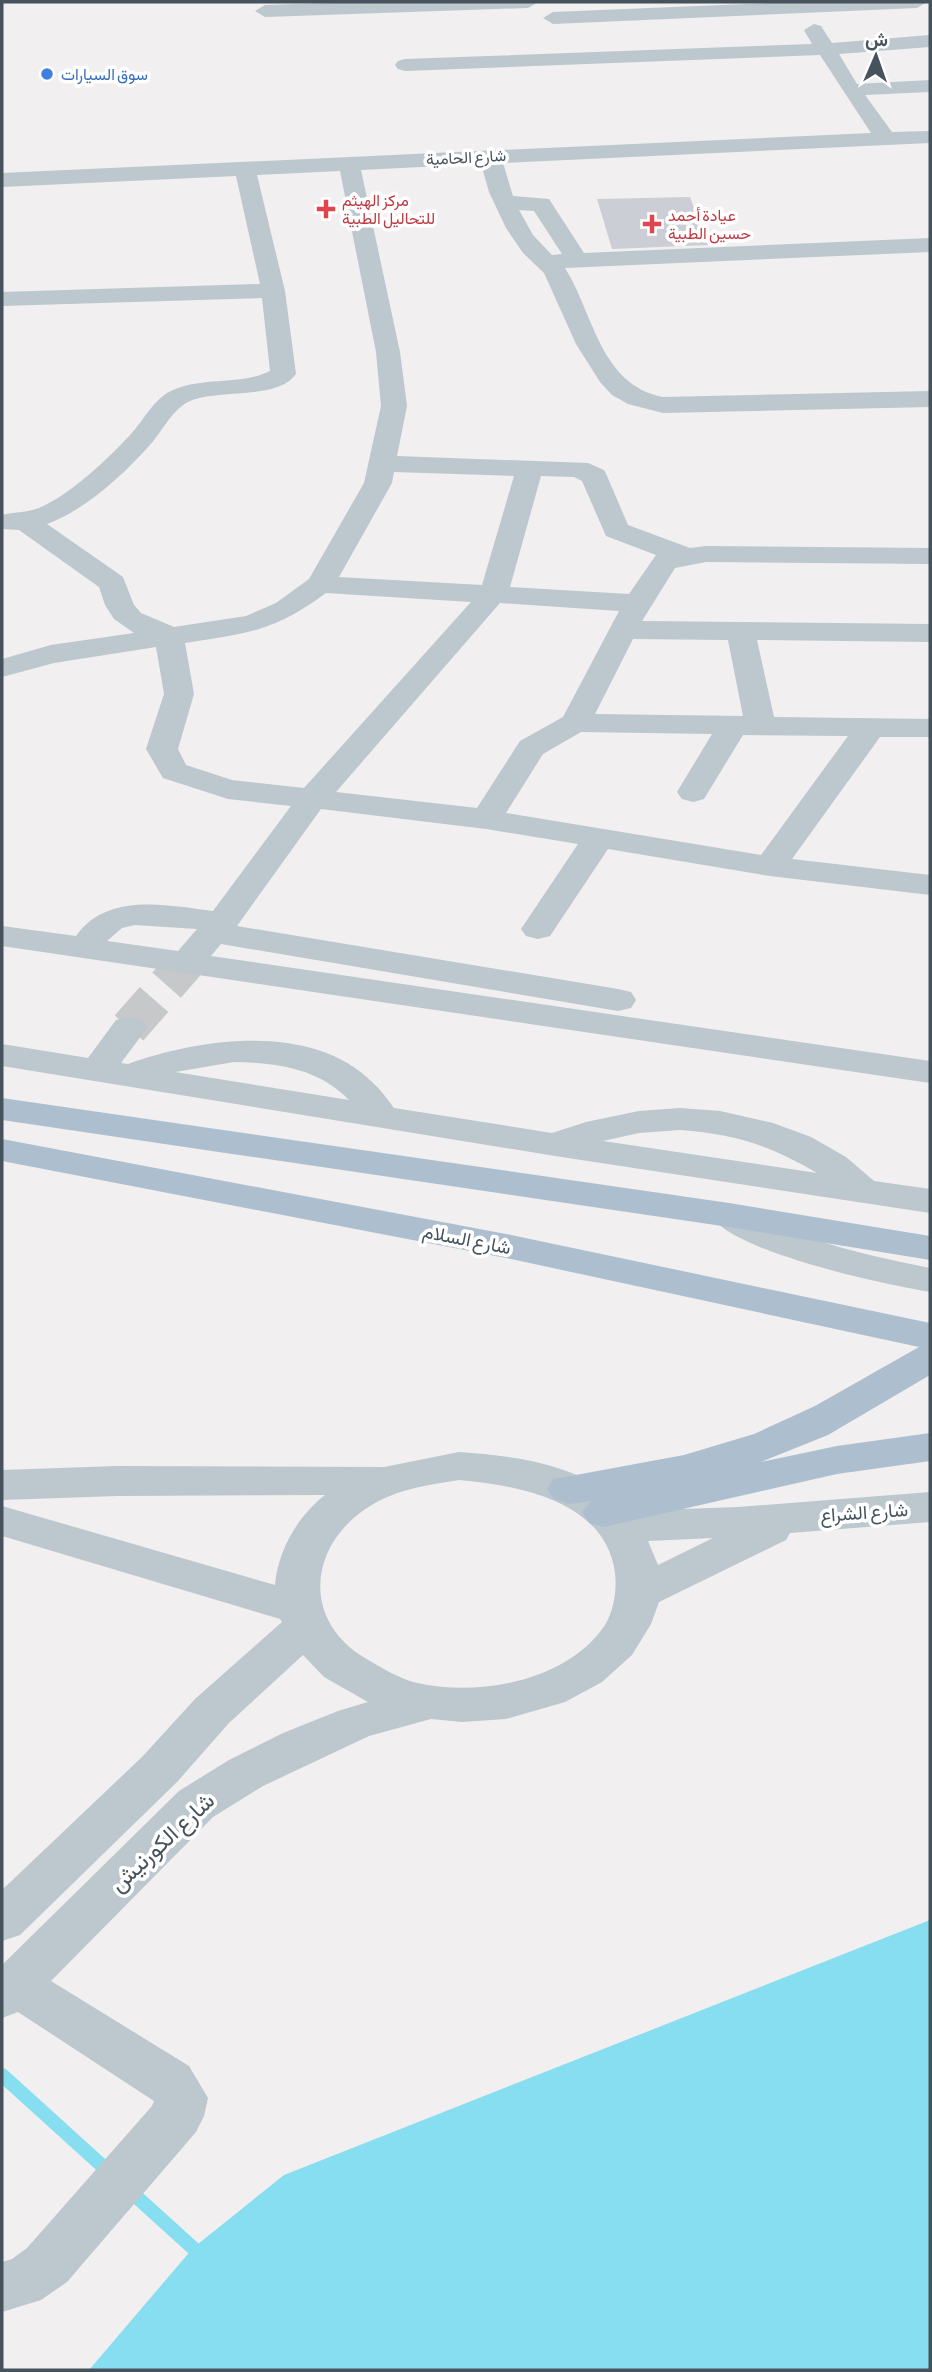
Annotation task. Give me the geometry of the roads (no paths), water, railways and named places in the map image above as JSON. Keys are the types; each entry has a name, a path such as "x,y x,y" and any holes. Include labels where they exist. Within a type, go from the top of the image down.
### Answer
{"main road":[{"path":"2,1110 729,1215 930,1248"},
{"name":"شارع السلام","path":"2,1150 511,1247 930,1336"},
{"path":"597,1510 677,1471 745,1452 796,1433 930,1357"},
{"path":"597,1510 838,1460 930,1447"}],"street":[{"path":"265,12 360,5 528,2"},
{"path":"548,10 916,2"},
{"path":"798,5 850,90 886,139"},
{"path":"548,10 580,59"},
{"path":"405,65 827,49 930,41"},
{"path":"850,90 930,86"},
{"name":"شارع الحامية","path":"2,180 930,137"},
{"path":"490,156 510,217 532,250 556,271 576,319 606,374 636,399 663,405 930,398"},
{"path":"2,668 51,654 253,624 286,609 320,584 378,483 394,406 389,366 349,163"},
{"path":"14,522 50,515 76,499 140,440 175,399 202,387 258,382 275,379 283,374 273,290 244,169"},
{"path":"507,203 541,204 577,260"},
{"path":"547,262 930,245"},
{"path":"2,299 273,290"},
{"path":"382,464 579,469 594,476 616,530 685,556"},
{"path":"186,963 217,927 314,797 494,593 529,472 527,468"},
{"path":"14,522 113,583 116,602 126,617 142,627 169,635"},
{"path":"575,723 637,603 665,561 706,554 930,556"},
{"path":"320,584 637,603"},
{"path":"623,630 930,633"},
{"path":"693,792 747,725 741,633"},
{"path":"169,635 179,694 162,749 174,771 228,789 486,819 770,866 930,885"},
{"path":"486,819 531,748 575,723 930,728"},
{"path":"770,866 871,727"},
{"path":"538,929 598,838"},
{"path":"85,950 93,935 110,922 139,915 634,1003"},
{"path":"2,936 930,1072"},
{"path":"114,1073 129,1028"},
{"path":"2,1055 555,1145 584,1133 640,1121 688,1119 723,1122 791,1140 845,1172 864,1192 930,1201"},
{"path":"729,1215 783,1243 816,1254 930,1280"},
{"path":"446,1467 498,1467 535,1475 597,1510 630,1548 637,1570 639,1593 633,1615 622,1636 606,1656 558,1688 528,1698 495,1704 429,1702 396,1694 366,1682 340,1666 320,1647 302,1617 297,1569 313,1533 343,1502 385,1480 421,1470 446,1467"},
{"path":"2,1485 117,1481 385,1480"},
{"name":"شارع الشراع","path":"597,1510 797,1518 930,1507"},
{"path":"639,1593 717,1553 797,1518"},
{"path":"2,1521 302,1617"},
{"path":"2,1921 160,1769 302,1617"},
{"name":"شارع الكورنيش","path":"8,1990 196,1804 246,1773 300,1745 355,1723 429,1702"},
{"path":"8,1990 170,2082 181,2098 177,2116 24,2276"}],"water":[{"path":"930,1920 930,2370 89,2370 193,2248 284,2175"}],"waterway":[{"path":"2,2075 109,2172"},
{"path":"129,2190 193,2248"}],"tunnel":[{"path":"129,1028 186,963"}],"place":[{"name":"سوق السيارات","path":"47,74"},
{"name":"مركز الهيثم للتحاليل الطبية","path":"326,209"},
{"name":"عيادة أحمد حسين الطبية","path":"652,224"}]}
